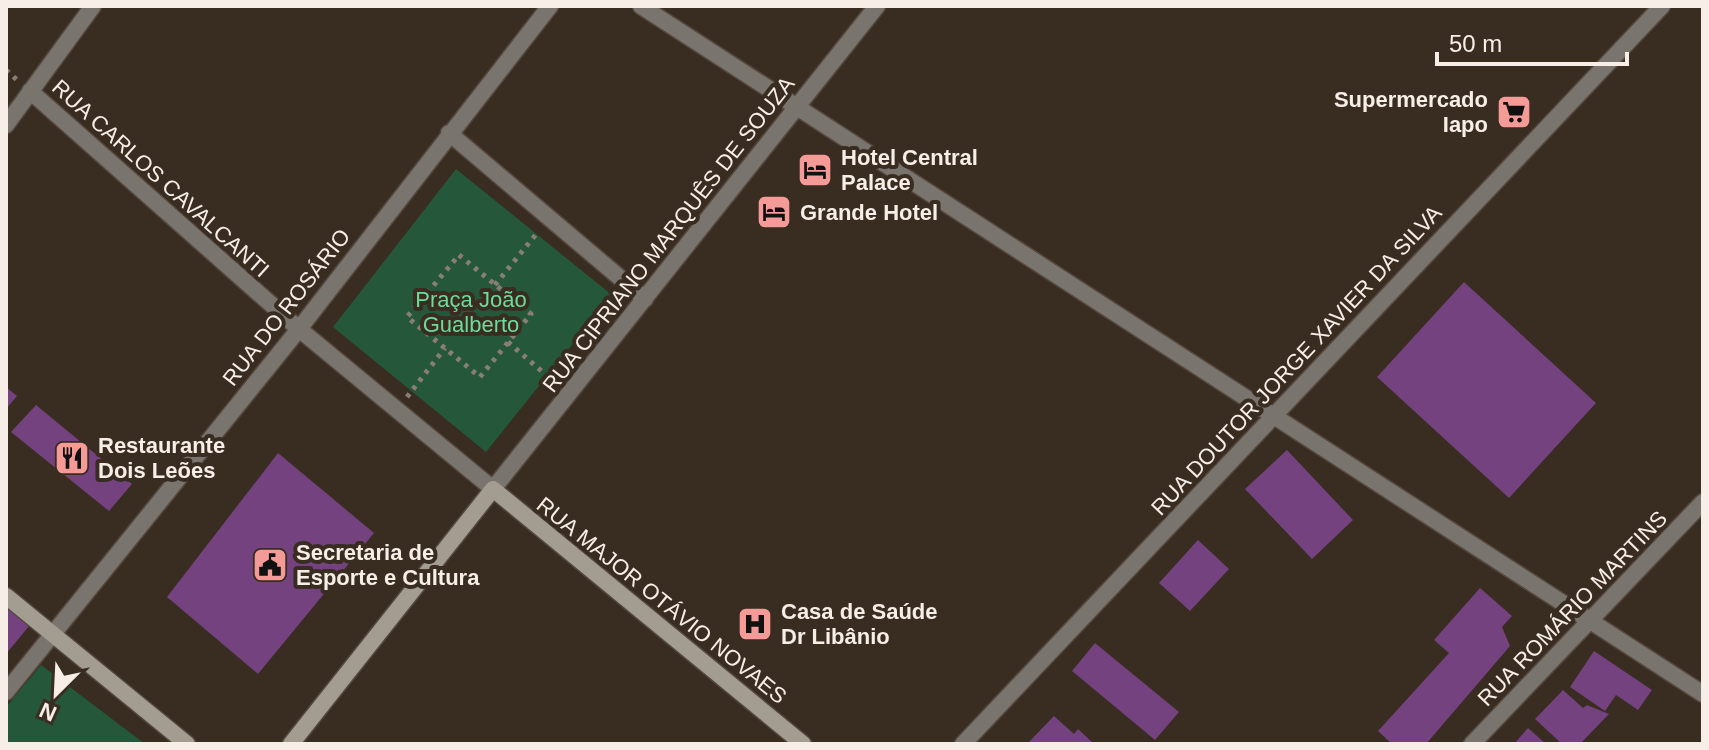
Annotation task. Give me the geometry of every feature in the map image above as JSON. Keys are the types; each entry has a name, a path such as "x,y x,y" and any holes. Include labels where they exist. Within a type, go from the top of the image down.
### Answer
{"main road":[{"path":"291,744 493,489"},
{"name":"RUA MAJOR OTÁVIO NOVAES","path":"493,489 803,744"},
{"path":"6,596 187,744"}],"street":[{"path":"6,125 93,6"},
{"name":"RUA DO ROSÁRIO","path":"6,692 299,329 550,6"},
{"path":"641,6 799,105 1587,622 1703,694"},
{"name":"RUA CIPRIANO MARQUÊS DE SOUZA","path":"493,489 877,6"},
{"name":"RUA DOUTOR JORGE XAVIER DA SILVA","path":"963,744 1662,6"},
{"name":"RUA CARLOS CAVALCANTI","path":"30,91 299,329 493,489"},
{"path":"449,133 645,299"},
{"name":"RUA ROMÁRIO MARTINS","path":"1472,744 1703,502"}],"path":[{"path":"495,285 549,218"},
{"path":"459,255 495,285 531,314 480,377 407,317 459,255"},
{"path":"508,342 569,395"},
{"path":"397,410 445,348"}],"green space":[{"name":"Praça João Gualberto","path":"456,169 612,295 486,452 333,327"},
{"path":"41,665 145,744 6,744 6,707"}],"building":[{"path":"1464,282 1596,403 1509,498 1377,377"},
{"path":"6,387 17,396 6,409"},
{"name":"Restaurante Dois Leões","path":"36,405 132,484 109,511 11,432"},
{"path":"1287,450 1353,520 1312,559 1245,489"},
{"name":"Secretaria de Esporte e Cultura","path":"278,453 374,533 258,674 167,597"},
{"path":"1198,540 1229,569 1190,611 1159,583"},
{"path":"1480,588 1512,616 1502,627 1510,646 1426,744 1392,744 1378,731 1449,653 1434,640"},
{"path":"6,605 30,625 6,654"},
{"path":"1095,643 1179,712 1155,740 1072,671"},
{"path":"1594,651 1652,690 1638,710 1616,695 1605,711 1570,687"},
{"path":"1563,690 1583,708 1587,705 1609,714 1580,744 1562,744 1535,719"},
{"path":"1054,716 1074,734 1078,729 1094,744 1027,744"},
{"path":"1528,728 1546,744 1514,744"}],"place":[{"name":"Supermercado Iapo","path":"1514,112"},
{"name":"Hotel Central Palace","path":"815,170"},
{"name":"Grande Hotel","path":"774,212"},
{"name":"Restaurante Dois Leões","path":"72,458"},
{"name":"Secretaria de Esporte e Cultura","path":"270,565"},
{"name":"Casa de Saúde Dr Libânio","path":"755,624"}]}
